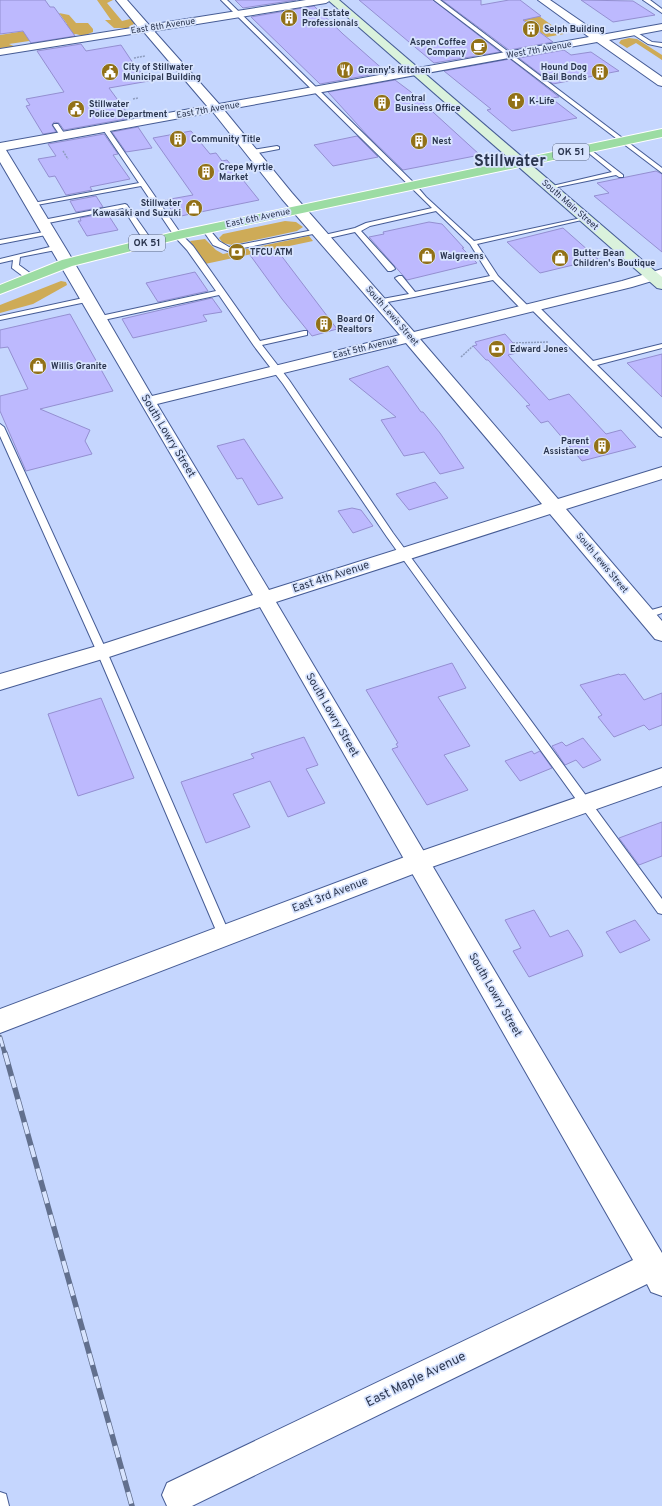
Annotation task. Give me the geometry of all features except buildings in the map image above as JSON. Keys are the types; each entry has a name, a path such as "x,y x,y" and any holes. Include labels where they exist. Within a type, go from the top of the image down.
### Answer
{"highway":[{"name":"OK 51","path":"520,162 662,133"},
{"name":"East 6th Avenue","path":"0,290 31,278 50,234 149,242 412,184 520,162"}],"main road":[{"name":"South Main Street","path":"333,0 584,218 659,278"}],"street":[{"name":"South Lewis Street","path":"121,0 216,108 299,209 410,337 662,634"},
{"name":"East 8th Avenue","path":"0,52 326,0"},
{"path":"543,0 662,82"},
{"name":"West 7th Avenue","path":"416,72 662,27"},
{"name":"East 7th Avenue","path":"0,147 416,72"},
{"name":"South Lowry Street","path":"0,152 50,234 264,598 658,1273"},
{"name":"East 5th Avenue","path":"148,402 627,284 659,278"},
{"name":"East 4th Avenue","path":"0,682 102,652 404,553 662,473"},
{"name":"East 3rd Avenue","path":"0,1021 418,862 662,777"},
{"name":"East Maple Avenue","path":"178,1495 658,1273"}],"lane":[{"path":"224,0 314,90 412,184 424,198 438,209 473,243 495,277 565,338 662,434"},
{"path":"437,0 662,171"},
{"path":"646,0 662,10"},
{"path":"633,32 644,40 662,45"},
{"path":"56,125 63,136"},
{"path":"105,128 178,235 190,248 257,344 286,382 404,553 662,908"},
{"path":"252,152 277,148"},
{"path":"550,188 620,176 587,148"},
{"path":"0,261 17,256 50,234 143,184"},
{"path":"0,242 50,234 125,206 149,242"},
{"path":"206,229 216,243 228,249 321,234 357,230 368,224 438,209"},
{"path":"473,243 584,218"},
{"path":"357,230 391,269"},
{"path":"17,256 15,266 31,278"},
{"path":"380,302 495,277"},
{"path":"399,278 414,294"},
{"path":"99,319 221,292"},
{"path":"0,318 88,299"},
{"path":"257,344 304,333"},
{"path":"592,364 662,346"},
{"path":"1,432 102,652 224,935"},
{"path":"645,615 662,610"},
{"path":"0,1500 1,1506"}],"path":[{"path":"134,58 145,56"},
{"path":"146,80 152,80"},
{"path":"134,99 138,98"},
{"path":"513,343 544,344 565,338"},
{"path":"461,357 473,346"}],"shaded area":[{"path":"97,0 113,0 107,3 122,21 130,19 135,23 128,28 114,28 105,20 111,20"},
{"path":"59,13 69,15 76,23 88,23 93,29 93,32 83,36 76,34 9,44 16,47 0,48 0,35 67,24"},
{"path":"539,16 564,34 547,37 522,19"},
{"path":"629,38 637,39 662,55 662,60 636,43 627,48 619,43 621,40"},
{"path":"285,221 296,222 303,227 297,231 232,245 223,243 219,238 223,234"},
{"path":"309,236 313,241 205,264 190,241 205,239 216,250 223,254"},
{"path":"61,281 66,282 67,285 33,304 0,313 0,305"}],"railway":[{"path":"0,1037 5,1054"},
{"path":"5,1053 132,1506"}],"place":[{"name":"Real Estate Professionals","path":"289,18"},
{"name":"Selph Building","path":"531,29"},
{"name":"Aspen Coffee Company","path":"479,47"},
{"name":"Granny's Kitchen","path":"345,70"},
{"name":"City of Stillwater Municipal Building","path":"110,72"},
{"name":"Hound Dog Bail Bonds","path":"600,72"},
{"name":"K-Life","path":"516,101"},
{"name":"Central Business Office","path":"382,103"},
{"name":"Stillwater Police Department","path":"76,109"},
{"name":"Community Title","path":"178,139"},
{"name":"Nest","path":"419,141"},
{"name":"Crepe Myrtle Market","path":"206,172"},
{"name":"Stillwater Kawasaki and Suzuki","path":"194,208"},
{"name":"TFCU ATM","path":"237,252"},
{"name":"Walgreens","path":"427,256"},
{"name":"Butter Bean Children's Boutique","path":"560,258"},
{"name":"Board Of Realtors","path":"324,324"},
{"name":"Edward Jones","path":"497,349"},
{"name":"Willis Granite","path":"38,366"},
{"name":"Parent Assistance","path":"602,446"}],"district":[{"name":"Stillwater","path":"510,162"}]}
